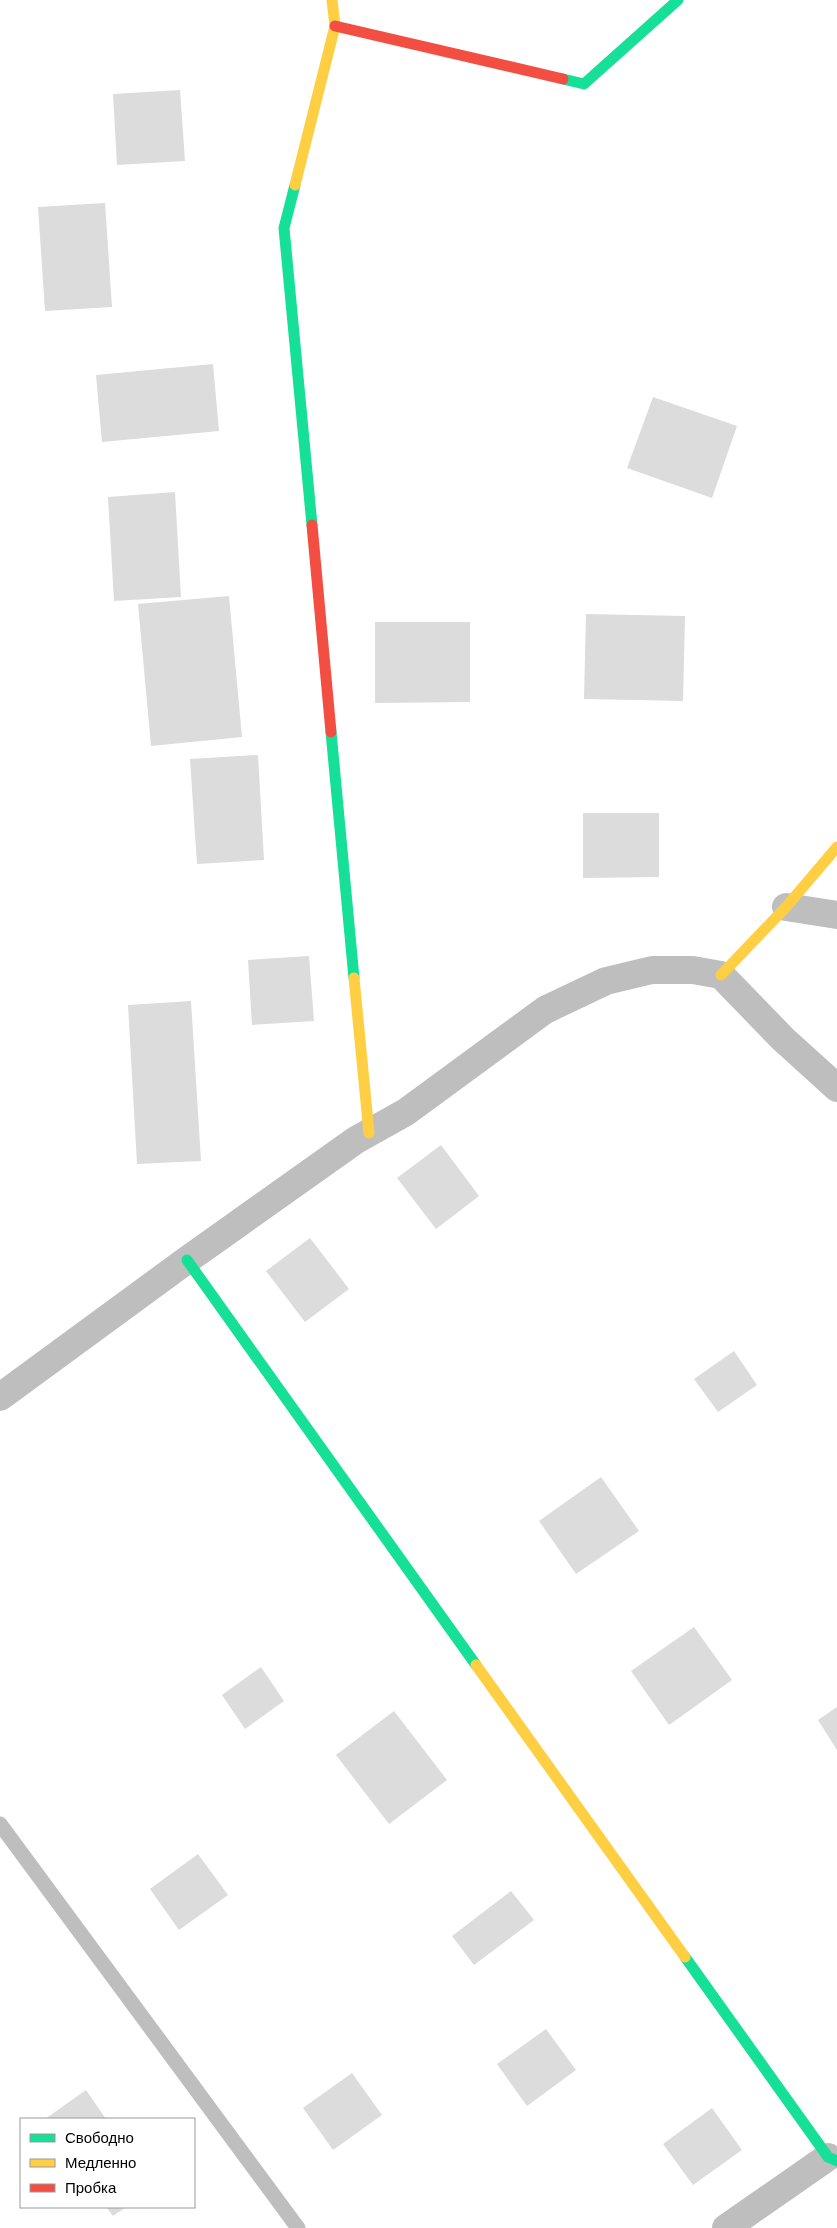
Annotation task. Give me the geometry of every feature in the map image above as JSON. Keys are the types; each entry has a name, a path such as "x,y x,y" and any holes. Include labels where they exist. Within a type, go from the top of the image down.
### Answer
{"street":[{"path":"332,0 335,26 284,228 369,1133"},
{"path":"335,26 584,84 678,0"},
{"path":"721,975 786,907 837,847"},
{"path":"786,907 837,915"},
{"path":"0,1397 187,1260 369,1133 406,1112 545,1010 606,980 652,970 694,970 721,975 783,1039 837,1088"},
{"path":"187,1260 833,2159 726,2228"}],"lane":[{"path":"0,1824 298,2228"}],"building":[{"path":"180,90 185,161 117,165 113,94"},
{"path":"105,203 112,307 45,311 38,207"},
{"path":"213,364 219,431 102,442 96,375"},
{"path":"653,397 737,426 712,498 627,468"},
{"path":"175,492 181,597 114,601 108,497"},
{"path":"229,596 242,737 151,746 138,604"},
{"path":"586,614 685,616 683,701 584,699"},
{"path":"375,622 470,622 470,702 375,703"},
{"path":"258,755 264,860 197,864 190,759"},
{"path":"583,813 659,813 659,877 583,878"},
{"path":"309,956 314,1021 252,1025 248,960"},
{"path":"191,1001 201,1161 137,1164 128,1005"},
{"path":"441,1145 479,1196 436,1229 397,1178"},
{"path":"310,1238 349,1289 305,1322 266,1271"},
{"path":"734,1351 757,1385 718,1412 694,1379"},
{"path":"601,1477 639,1531 576,1574 539,1521"},
{"path":"694,1627 732,1680 669,1725 631,1671"},
{"path":"261,1667 284,1701 245,1729 222,1695"},
{"path":"837,1707 837,1750 818,1720"},
{"path":"394,1711 447,1780 389,1824 336,1755"},
{"path":"198,1854 228,1895 179,1930 150,1889"},
{"path":"511,1891 534,1920 474,1965 452,1936"},
{"path":"546,2029 576,2070 527,2106 497,2064"},
{"path":"352,2073 382,2115 333,2150 303,2108"},
{"path":"86,2090 105,2118 46,2118"},
{"path":"712,2108 742,2150 693,2185 663,2144"},
{"path":"107,2208 125,2208 113,2216"}],"traffic: fast":[{"path":"563,79 584,84 678,0"},
{"path":"295,185 284,228 312,525"},
{"path":"331,732 354,978"},
{"path":"187,1260 476,1665"},
{"path":"685,1957 828,2157 837,2161"}],"traffic: slow":[{"path":"295,185 335,26 332,0"},
{"path":"721,975 786,907 837,847"},
{"path":"354,978 369,1133"},
{"path":"476,1665 685,1957"}],"traffic: jam":[{"path":"335,26 563,79"},
{"path":"312,525 331,732"}]}
